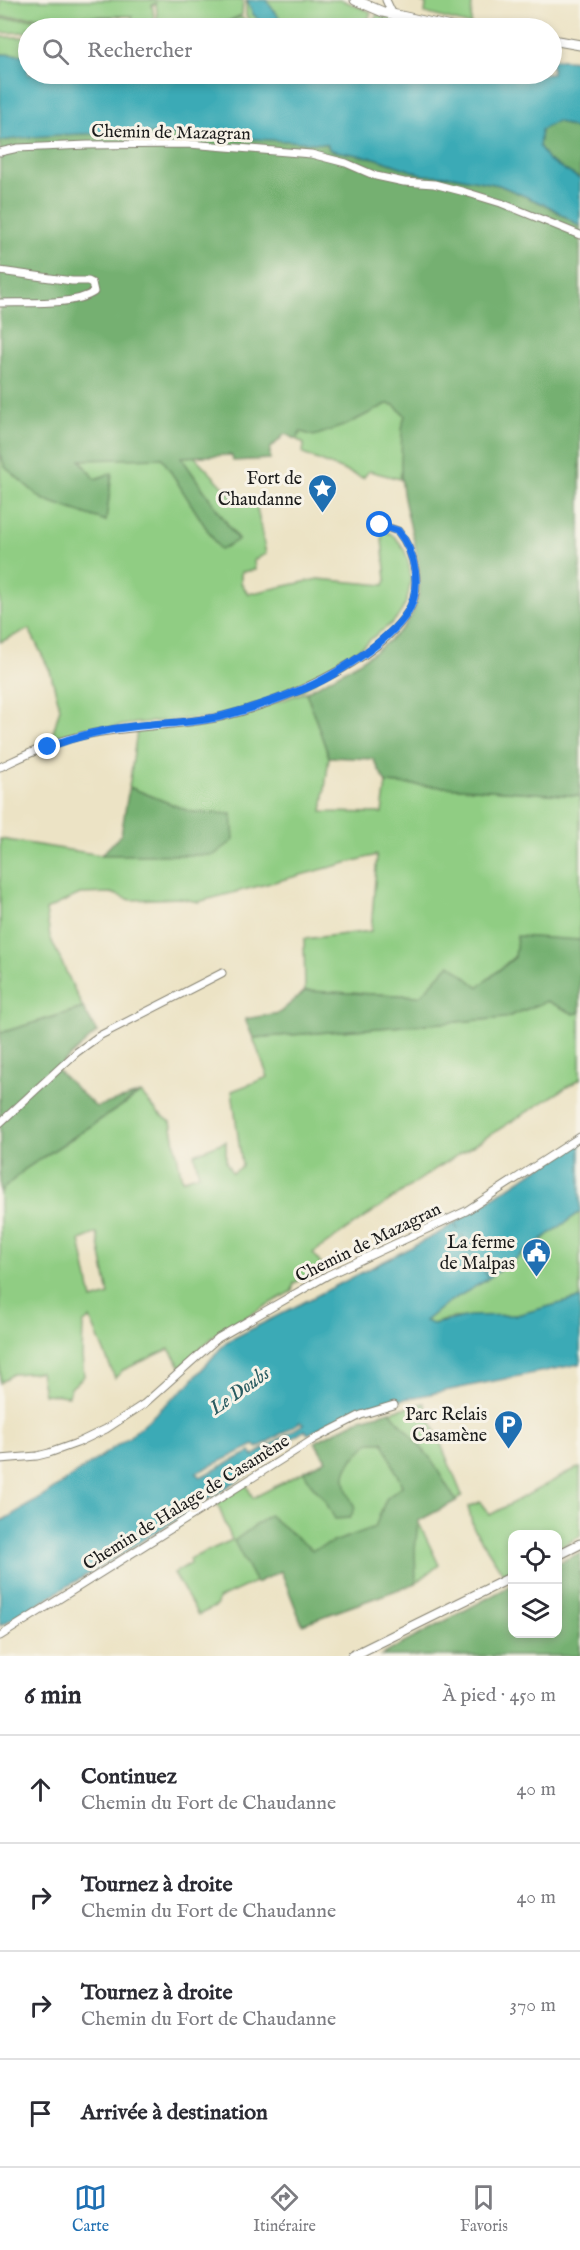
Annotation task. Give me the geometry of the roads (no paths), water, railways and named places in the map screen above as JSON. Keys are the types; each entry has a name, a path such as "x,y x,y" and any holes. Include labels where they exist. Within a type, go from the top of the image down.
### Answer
{"main road":[{"path":"355,0 393,15 407,18"},
{"path":"562,42 580,45"},
{"path":"562,1553 580,1544"},
{"path":"352,1656 508,1579"}],"street":[{"path":"386,0 393,15"},
{"name":"Chemin de Mazagran","path":"0,152 18,148 87,145 189,144 311,154 346,163 376,176 404,182 434,184 465,192 501,203 580,235"},
{"path":"0,271 72,281 88,280 94,287 94,292 88,297 75,300 0,303"},
{"path":"0,767 74,737 134,726 219,717 241,711 303,690 351,662 395,627 408,612 413,600 415,571 412,554 398,531 380,525"},
{"path":"0,1123 99,1036 222,973"},
{"name":"Chemin de Mazagran","path":"0,1459 37,1456 77,1443 116,1423 144,1404 218,1338 328,1275 466,1211 580,1137"},
{"name":"Chemin de Halage de Casamène","path":"0,1636 314,1439 361,1415 394,1405"}],"water":[{"path":"247,0 266,0 280,18 257,18"},
{"path":"0,54 18,55 18,84 562,84 562,60 580,61 580,131 557,121 541,130 539,146 548,160 580,179 580,226 550,207 499,185 452,176 424,175 375,158 330,150 327,144 133,134 57,135 0,141"},
{"name":"Le Doubs","path":"580,1141 580,1212 483,1282 447,1303 425,1321 433,1324 469,1316 517,1315 580,1298 580,1364 360,1408 308,1434 305,1430 256,1461 259,1467 102,1566 0,1626 0,1522 42,1497 129,1437 188,1385 226,1342 439,1233","holes":["300,1422 303,1424 253,1456 250,1452 200,1477 196,1473 254,1445 258,1448"]}],"place":[{"name":"Fort de Chaudanne","path":"323,514"},
{"name":"La ferme de Malpas","path":"536,1278"},
{"name":"Parc Relais Casamène","path":"508,1450"}]}
